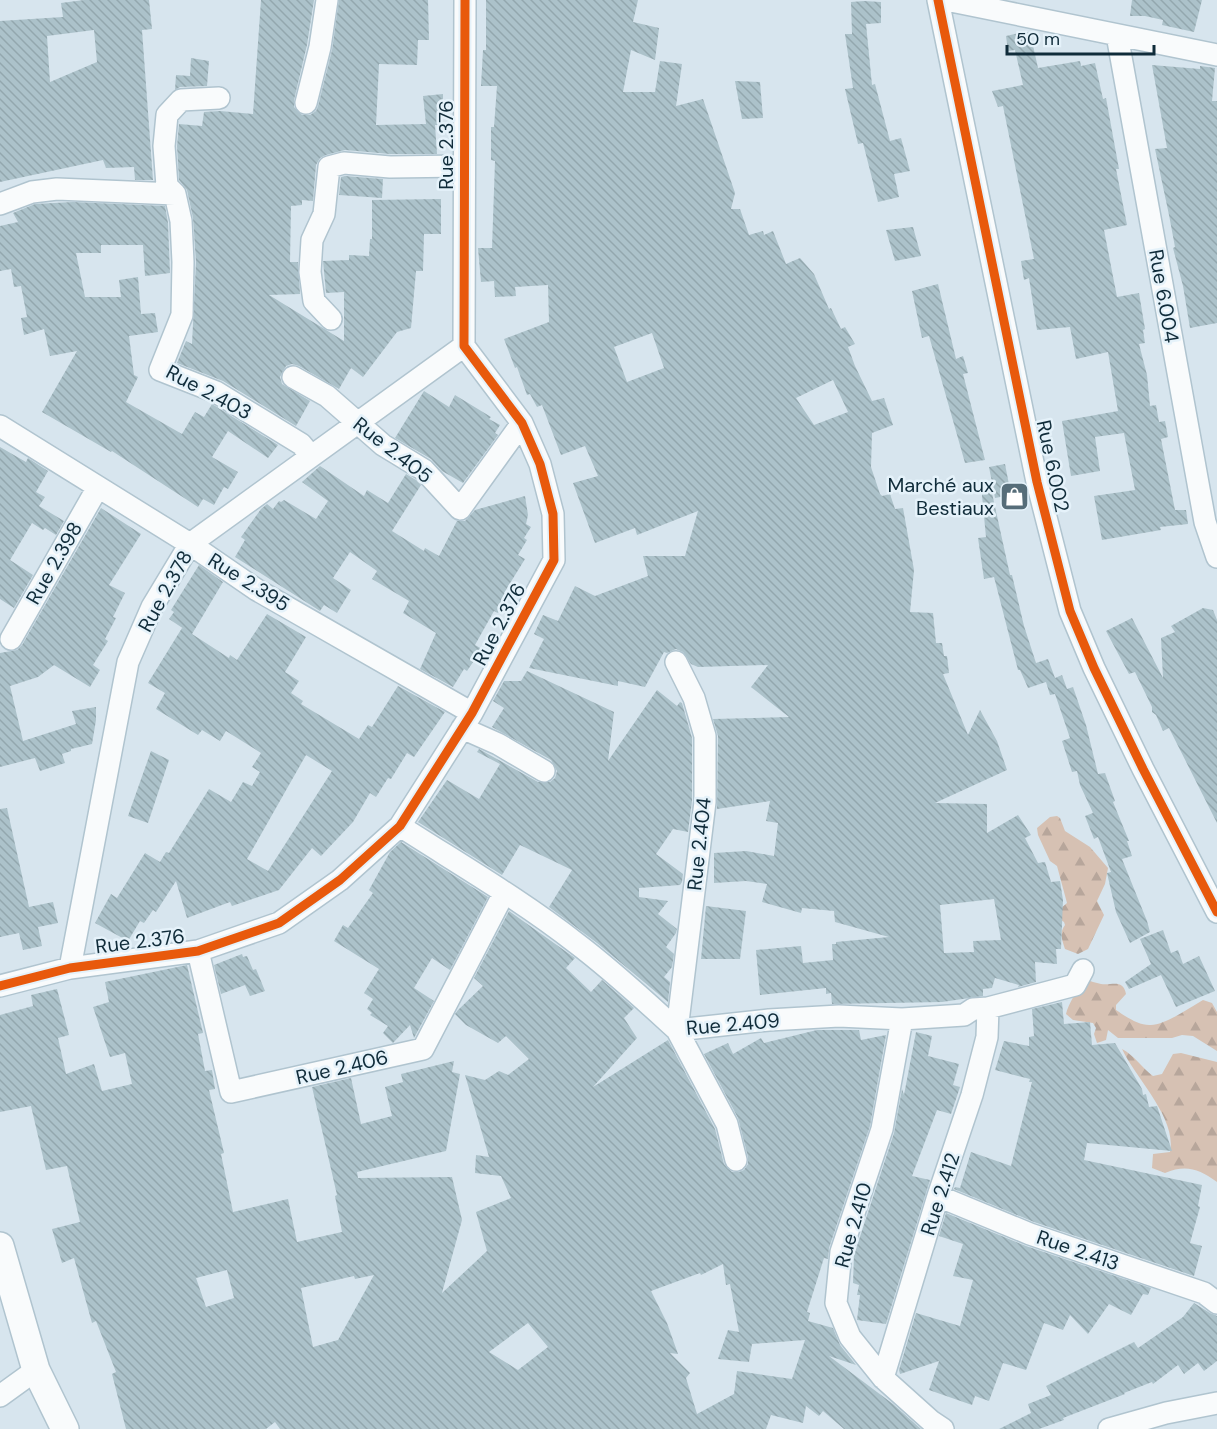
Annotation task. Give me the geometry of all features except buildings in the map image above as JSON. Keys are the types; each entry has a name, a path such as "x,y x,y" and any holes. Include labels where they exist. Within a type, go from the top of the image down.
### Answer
{"main road":[{"path":"0,1246 36,1370 65,1429"}],"street":[{"path":"306,103 320,47 327,0"},
{"name":"Rue 2.376","path":"0,986 70,968 198,951 279,923 340,880 400,826 467,720 554,560 553,514 540,464 522,423 464,346 465,0"},
{"name":"Rue 6.002","path":"939,0 1037,482 1070,611 1094,668 1217,912"},
{"path":"946,0 1217,55"},
{"name":"Rue 6.004","path":"1116,34 1205,522 1217,557"},
{"path":"175,194 167,186 164,146 167,115 181,100 219,98"},
{"path":"331,319 314,301 310,272 312,240 324,214 329,167 344,164 390,167 463,166"},
{"path":"0,204 33,192 57,189 175,194"},
{"name":"Rue 2.403","path":"175,194 181,221 182,315 160,370 216,393 301,444 311,456"},
{"name":"Rue 2.378","path":"70,968 128,662 152,607 190,544 464,346"},
{"name":"Rue 2.405","path":"293,377 327,396 383,445 424,470 460,510 522,423"},
{"name":"Rue 2.395","path":"0,426 190,544 257,590 467,720 498,744 544,771"},
{"name":"Rue 2.398","path":"11,639 98,487"},
{"name":"Rue 2.404","path":"675,662 694,698 705,736 705,802 677,1030"},
{"name":"Rue 2.409","path":"400,826 575,942 677,1030 769,1020 839,1016 902,1019 964,1014 1075,985 1083,970"},
{"name":"Rue 2.406","path":"198,951 231,1092 423,1049 504,893"},
{"name":"Rue 2.412","path":"883,1378 938,1196 972,1095 987,1037 988,1008"},
{"name":"Rue 2.410","path":"902,1019 882,1130 841,1252 836,1303 850,1337 883,1378 930,1421 943,1429"},
{"path":"677,1030 727,1124 736,1160"},
{"name":"Rue 2.413","path":"938,1196 1030,1234 1204,1293 1217,1303"},
{"path":"0,1396 36,1370"},
{"path":"1109,1429 1166,1413 1217,1403"}],"green space":[{"path":"1057,816 1065,831 1090,847 1108,868 1105,884 1097,901 1104,915 1088,949 1078,954 1065,949 1062,934 1065,925 1058,918 1060,909 1067,903 1057,866 1050,861 1038,835 1037,828 1050,817"},
{"path":"1085,979 1101,984 1122,986 1126,994 1116,1005 1116,1010 1146,1025 1163,1022 1203,1000 1212,1003 1217,1012 1217,1051 1193,1036 1118,1038 1108,1030 1106,1040 1097,1043 1094,1034 1096,1028 1093,1023 1073,1020 1066,1014 1071,1001"},
{"path":"1122,1049 1153,1076 1162,1074 1173,1054 1181,1053 1217,1062 1217,1182 1192,1169 1179,1169 1165,1173 1152,1168 1153,1154 1170,1152 1171,1139 1162,1112"}],"cycle path":[{"path":"0,986 70,968 198,951 279,923 340,880 400,826 472,713 554,560 553,514 540,464 522,423 464,346 465,0"},
{"path":"938,0 1037,482 1070,611 1094,668 1143,769 1217,912"}],"place":[{"name":"Marché aux Bestiaux","path":"1015,497"}]}
